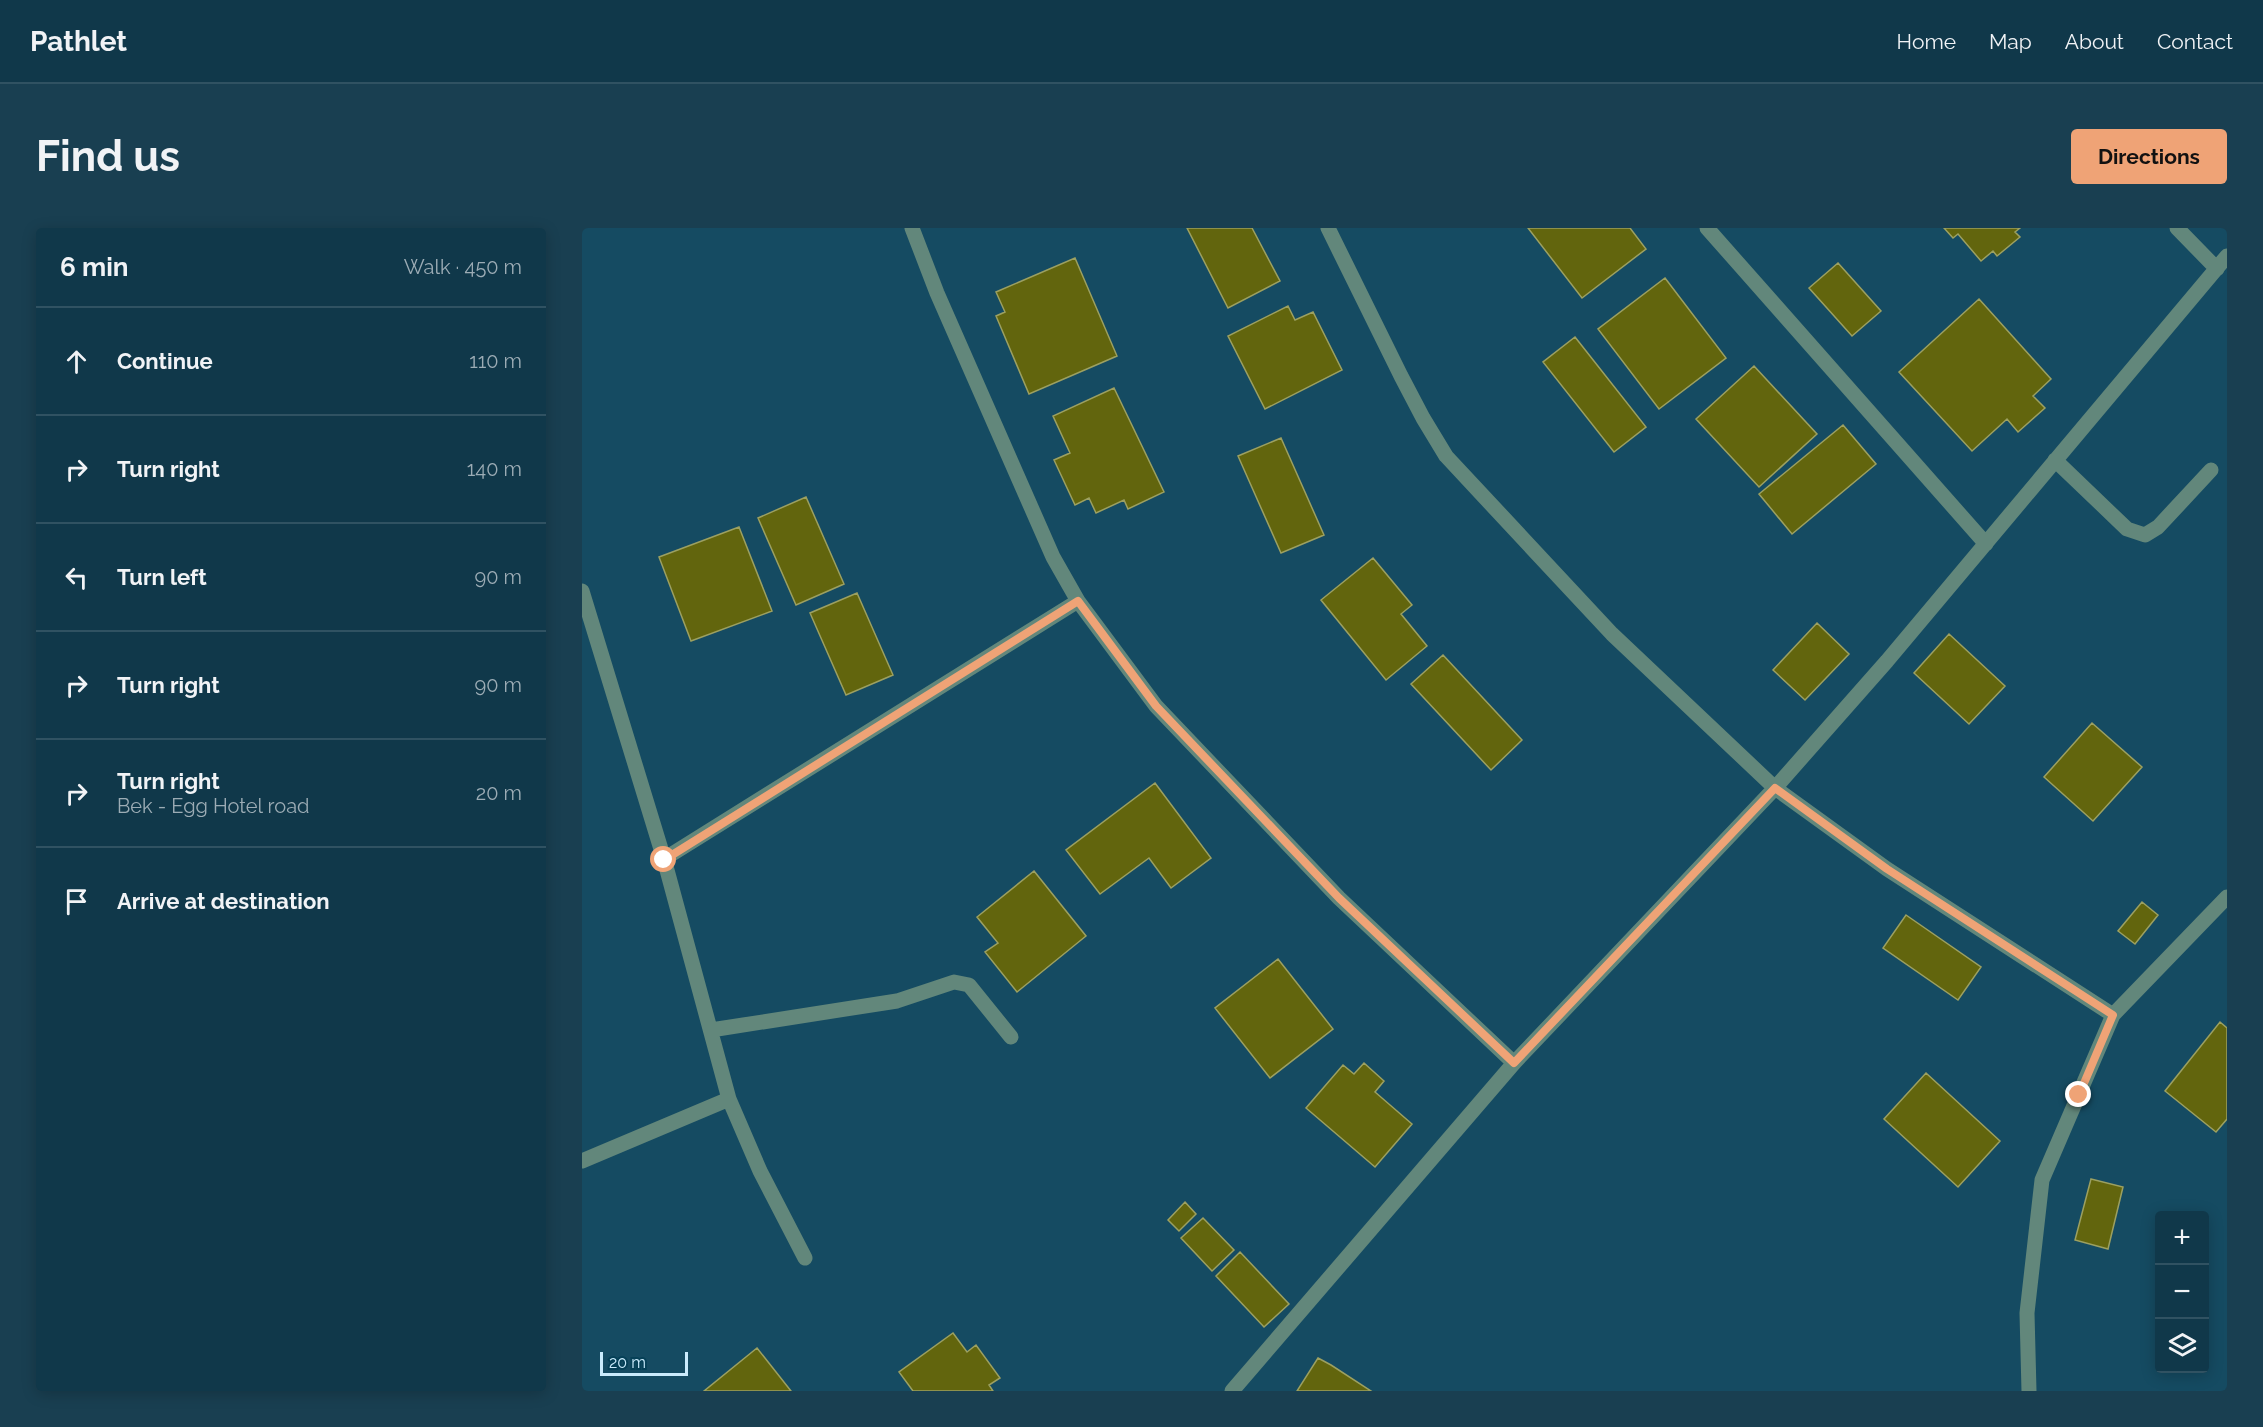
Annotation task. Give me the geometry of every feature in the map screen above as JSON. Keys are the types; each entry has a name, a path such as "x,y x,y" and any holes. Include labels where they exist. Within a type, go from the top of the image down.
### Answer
{"street":[{"path":"912,228 937,292 1053,557 1078,601 1156,706 1339,898 1514,1063"},
{"path":"1329,228 1401,376 1446,456 1612,634 1775,788 1887,869 2113,1015"},
{"path":"1707,228 1986,544"},
{"path":"2177,228 2217,269"},
{"path":"1232,1391 1514,1063 1775,788 1887,662 2227,256"},
{"path":"2055,460 2127,529 2145,535 2158,527 2211,470"},
{"path":"582,591 664,860 729,1099 760,1171 805,1258"},
{"path":"664,860 1078,601"},
{"path":"2029,1391 2027,1313 2042,1180 2113,1015 2227,897"},
{"path":"711,1030 897,1001 954,982 969,985 1011,1037"},
{"path":"582,1161 729,1099"}],"building":[{"path":"1187,228 1252,228 1280,281 1228,308"},
{"path":"1528,228 1630,228 1646,249 1582,298"},
{"path":"1944,228 2020,228 2015,232 2020,237 1997,256 1993,251 1981,261 1958,234 1953,238"},
{"path":"1075,258 1117,356 1029,394 996,316 1005,312 996,292"},
{"path":"1838,263 1881,311 1852,336 1809,288"},
{"path":"1665,278 1726,358 1659,409 1598,329"},
{"path":"1979,299 2051,379 2033,396 2045,408 2018,432 2007,419 1972,451 1899,372"},
{"path":"1288,306 1295,320 1313,312 1342,370 1265,409 1228,336"},
{"path":"1575,337 1646,427 1614,452 1543,362"},
{"path":"1754,366 1817,434 1759,487 1696,419"},
{"path":"1114,388 1164,492 1128,509 1124,500 1096,513 1089,498 1075,505 1054,460 1070,453 1053,416"},
{"path":"1843,425 1876,464 1792,534 1759,494"},
{"path":"1281,438 1324,535 1281,553 1238,456"},
{"path":"806,497 844,584 796,605 758,518"},
{"path":"739,527 772,611 691,641 659,557"},
{"path":"1373,558 1412,605 1401,614 1427,646 1386,680 1321,600"},
{"path":"857,593 893,675 846,695 810,613"},
{"path":"1817,623 1849,654 1805,700 1773,670"},
{"path":"1949,634 2005,686 1969,724 1914,673"},
{"path":"1443,655 1522,740 1491,770 1411,684"},
{"path":"2092,723 2142,767 2093,821 2044,777"},
{"path":"1155,783 1211,858 1171,888 1149,858 1100,894 1066,850"},
{"path":"1034,871 1086,936 1017,992 985,952 998,943 977,917"},
{"path":"2142,902 2158,915 2135,944 2118,931"},
{"path":"1906,915 1981,967 1958,1000 1883,948"},
{"path":"1278,959 1333,1029 1270,1078 1215,1008"},
{"path":"2220,1022 2227,1028 2227,1119 2216,1132 2165,1091"},
{"path":"1364,1063 1384,1081 1375,1092 1412,1124 1375,1167 1306,1108 1343,1065 1354,1074"},
{"path":"1926,1073 2000,1141 1958,1187 1884,1119"},
{"path":"2091,1179 2123,1187 2108,1249 2075,1240"},
{"path":"1185,1202 1196,1214 1179,1231 1168,1220"},
{"path":"1203,1218 1234,1250 1212,1271 1181,1238"},
{"path":"1240,1252 1289,1304 1264,1327 1216,1276"},
{"path":"953,1333 967,1352 976,1345 1000,1378 989,1385 993,1391 913,1391 899,1372"},
{"path":"757,1348 791,1391 704,1391"},
{"path":"1318,1358 1331,1365 1371,1391 1297,1391"}],"route":[{"path":"664,860 1078,601 1156,706 1339,898 1514,1063 1775,788 1887,869 2113,1015 2079,1095"}]}
